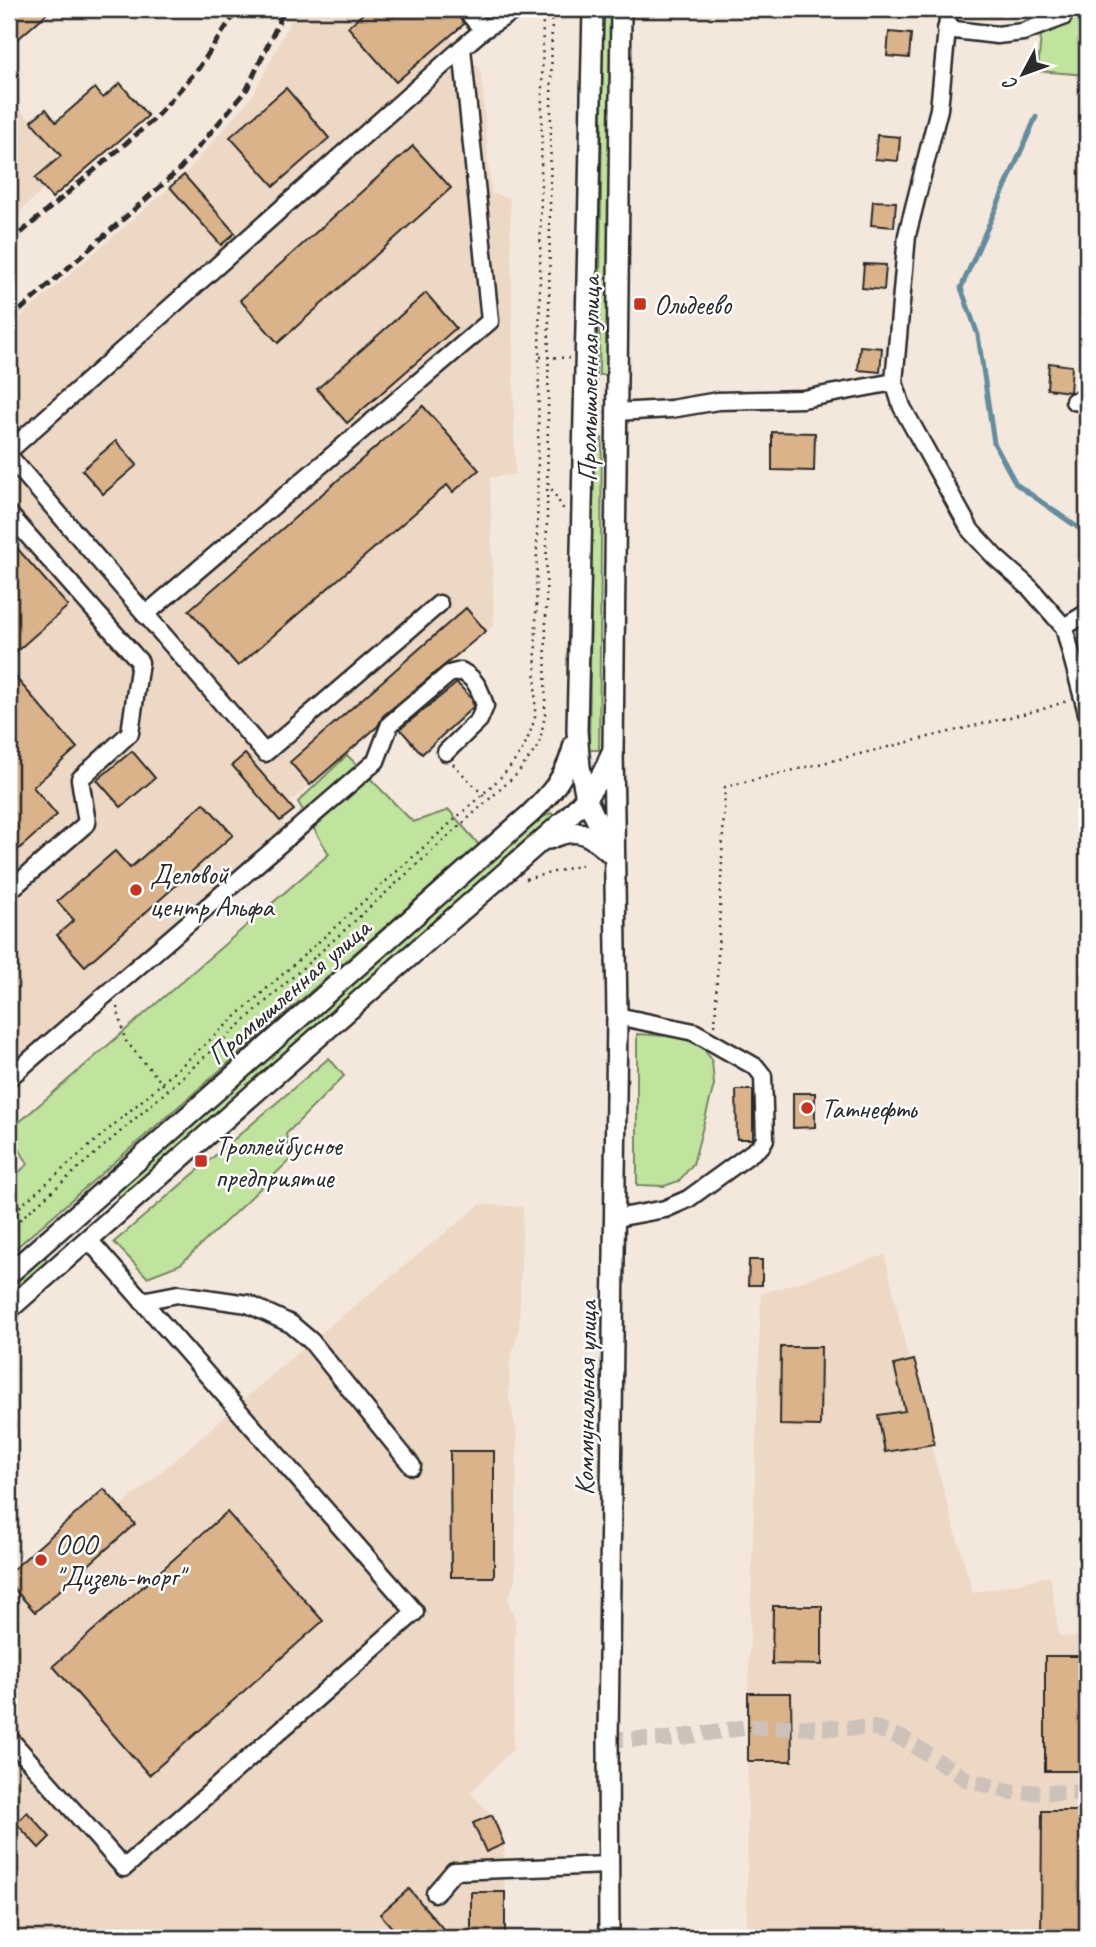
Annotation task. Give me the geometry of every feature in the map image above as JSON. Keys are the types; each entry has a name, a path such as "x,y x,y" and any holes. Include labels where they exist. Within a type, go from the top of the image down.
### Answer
{"main road":[{"name":"Промышленная улица","path":"593,9 577,731 586,798 615,858"},
{"name":"Промышленная улица","path":"615,858 615,412 621,9"},
{"path":"586,411 615,412"},
{"name":"Промышленная улица","path":"9,1274 520,823 554,790 564,775 577,731"},
{"name":"Промышленная улица","path":"9,1309 536,847 586,798 608,764 613,750"},
{"path":"554,790 572,787 586,798"},
{"name":"Промышленная улица","path":"536,847 567,832 581,832 592,836 615,858"},
{"name":"Коммунальная улица","path":"609,1938 616,1218 615,858"},
{"path":"71,1219 88,1239"}],"street":[{"path":"465,9 483,30"},
{"path":"439,604 265,753 9,454 461,48 483,30 517,9"},
{"path":"948,9 939,109 907,235 894,382 902,407 971,531 1030,588 1064,627 1079,658 1087,713"},
{"path":"946,29 1010,34 1063,17"},
{"path":"145,615 491,321 461,48"},
{"path":"615,412 671,409 718,401 803,399 894,382"},
{"path":"9,514 140,663 131,733 79,779 87,823 9,891"},
{"path":"1064,627 1087,613"},
{"path":"9,1078 376,761 390,724 449,674 461,671 472,677 481,691 485,706 478,720 446,752"},
{"path":"616,1218 665,1209 688,1199 761,1146 765,1139 763,1076 756,1067 694,1032 617,1016"},
{"path":"9,1738 124,1868 415,1612 88,1239"},
{"path":"142,1301 178,1294 248,1304 291,1324 311,1340 412,1466"},
{"path":"435,1894 454,1871 608,1865"}],"path":[{"path":"9,1229 168,1090 489,800 517,774 539,745 545,715 552,9"},
{"path":"539,357 564,358"},
{"path":"548,481 565,511"},
{"path":"715,1044 725,787 1042,709 1084,695"},
{"path":"456,769 489,800"},
{"path":"113,990 125,1040 168,1090"},
{"path":"9,1216 124,1116 130,1123"}],"shaded area":[{"path":"297,9 411,9 418,16 426,9 454,9 465,22 450,36 481,71 491,193 510,198 515,474 490,477 494,625 289,803 294,810 281,821 287,828 9,1068 9,327 184,175 253,95"},
{"path":"9,96 61,156 35,178 44,189 9,221"},
{"path":"481,1204 523,1207 519,1328 510,1361 509,1397 517,1434 515,1580 508,1599 515,1620 513,1749 470,1793 492,1815 504,1844 505,1938 9,1938 9,1611 22,1598 9,1583 9,1573 104,1489 121,1507 311,1341"},
{"path":"885,1255 918,1401 973,1593 1050,1576 1059,1636 1087,1638 1087,1938 747,1938 748,1693 761,1294"}],"green space":[{"path":"603,9 612,9 608,375 599,375"},
{"path":"1043,9 1087,9 1087,75 1038,71"},
{"path":"593,438 602,438 599,750 589,750"},
{"path":"347,755 413,822 449,810 479,845 9,1254 9,1181 28,1164 9,1131 329,854 298,802"},
{"path":"551,813 555,816 545,826 121,1198 115,1191 535,822"},
{"path":"637,1034 681,1037 702,1047 712,1060 714,1085 693,1164 679,1181 664,1186 637,1185"},
{"path":"329,1058 344,1076 286,1134 291,1159 181,1264 147,1277 114,1242"},
{"path":"43,1255 49,1262 9,1298 9,1285"}],"building":[{"path":"9,9 52,9 18,39 9,28"},
{"path":"368,9 453,9 464,24 396,82 348,27"},
{"path":"889,32 911,34 909,58 887,56"},
{"path":"120,83 148,116 52,198 35,178 61,156 31,121 46,109 56,122 95,88 103,98"},
{"path":"286,88 329,138 274,186 230,137"},
{"path":"877,135 900,137 898,161 875,159"},
{"path":"413,146 451,188 278,343 240,300"},
{"path":"184,175 235,233 221,245 170,187"},
{"path":"873,201 896,202 894,227 871,225"},
{"path":"864,264 886,265 884,290 862,288"},
{"path":"426,293 456,328 347,423 317,389"},
{"path":"860,346 882,348 880,372 858,370"},
{"path":"1049,363 1072,366 1070,392 1047,389"},
{"path":"423,406 479,470 453,492 447,485 238,666 189,610"},
{"path":"772,432 815,433 814,471 772,470"},
{"path":"116,441 137,465 103,494 82,470"},
{"path":"9,539 68,606 9,658"},
{"path":"466,608 486,631 383,716 378,726 310,785 290,762"},
{"path":"9,670 77,748 33,787 57,815 9,858"},
{"path":"457,683 472,699 473,707 422,754 400,729"},
{"path":"132,751 155,778 121,807 97,780"},
{"path":"245,754 294,810 280,821 232,765"},
{"path":"204,803 233,835 85,966 57,935 74,920 57,901 115,851 130,868"},
{"path":"736,1090 753,1090 753,1139 737,1139"},
{"path":"793,1093 815,1093 815,1127 793,1128"},
{"path":"749,1260 762,1260 762,1285 748,1285"},
{"path":"781,1347 821,1347 820,1426 780,1425"},
{"path":"914,1360 928,1407 934,1444 885,1452 878,1415 905,1411 894,1365"},
{"path":"450,1451 494,1451 494,1577 451,1577"},
{"path":"104,1489 135,1524 35,1612 9,1583 9,1573"},
{"path":"227,1512 323,1621 149,1775 53,1666"},
{"path":"773,1606 822,1606 822,1665 772,1664"},
{"path":"1045,1656 1087,1656 1087,1771 1045,1771"},
{"path":"748,1693 791,1693 792,1761 748,1761"},
{"path":"1042,1811 1087,1811 1087,1938 1041,1938"},
{"path":"27,1812 50,1837 39,1848 16,1823"},
{"path":"492,1815 504,1844 486,1852 473,1823"},
{"path":"409,1889 451,1938 401,1938 380,1914"},
{"path":"471,1892 505,1892 505,1938 471,1938"}],"waterway":[{"path":"1036,117 961,288 978,335 994,443 1016,484 1087,534"}],"tunnel":[{"path":"608,1739 668,1739 748,1727 875,1728 904,1739 966,1779 1011,1792 1087,1793"}],"railway":[{"path":"9,243 153,120 198,69 238,9"},
{"path":"9,320 180,169 247,89 285,9"}],"place":[{"name":"Ольдеево","path":"640,304"},
{"name":"Деловой центр Альфа","path":"136,890"},
{"name":"Татнефть","path":"807,1108"},
{"name":"Троллейбусное предприятие","path":"201,1161"},
{"name":"ООО \"Дизель-торг\"","path":"41,1560"}]}
